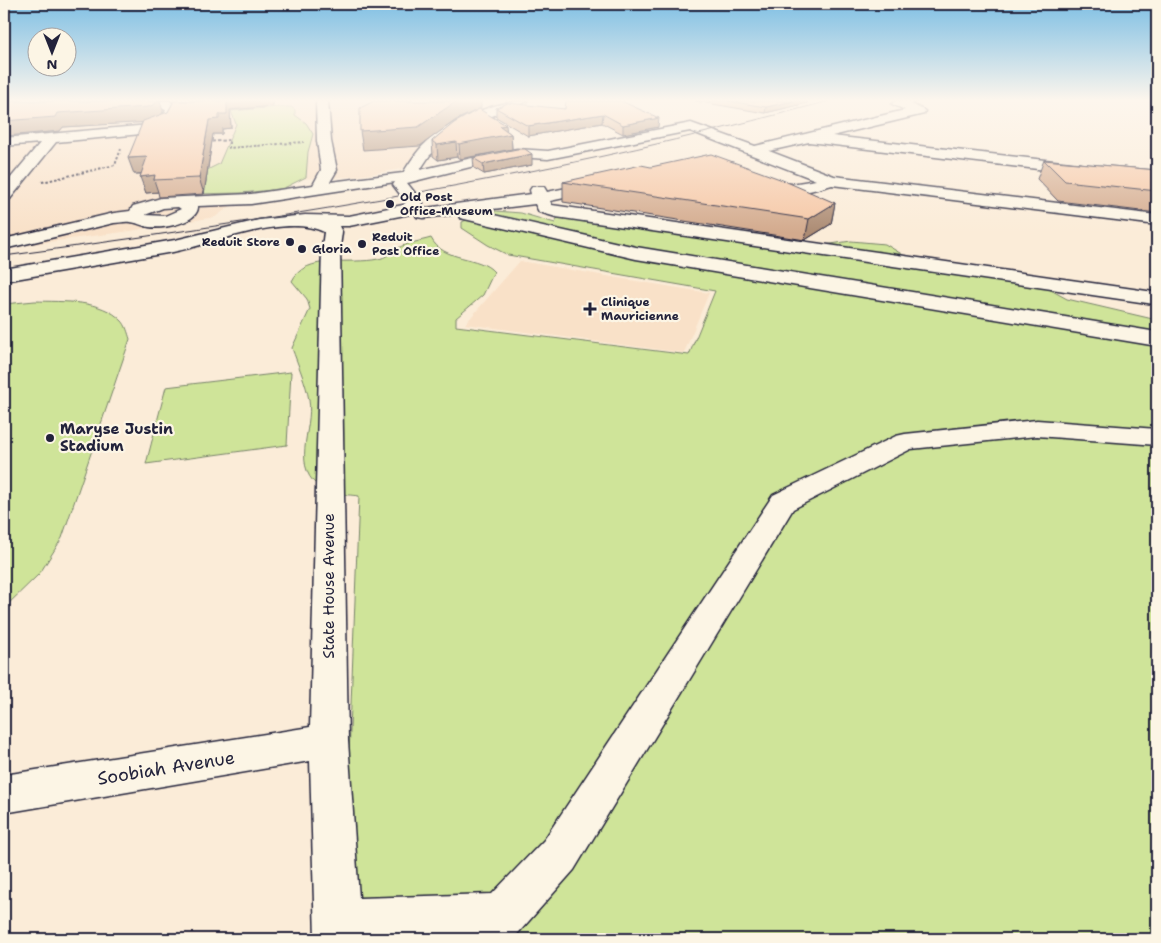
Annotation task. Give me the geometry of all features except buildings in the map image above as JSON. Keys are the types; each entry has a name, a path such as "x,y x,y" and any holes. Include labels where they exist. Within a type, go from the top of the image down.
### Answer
{"street":[{"path":"6,193 46,145"},
{"path":"322,183 329,170 325,145"},
{"path":"407,178 425,152 433,145"},
{"path":"531,145 548,155"},
{"path":"4,244 114,218 136,216 139,219 152,222 171,220 182,209 222,202 282,196 322,183 407,178 517,153 548,155 599,145"},
{"path":"738,145 830,180 1157,220"},
{"path":"754,151 780,145"},
{"path":"870,145 1098,172"},
{"path":"407,178 429,202 430,212"},
{"path":"749,178 781,190 792,191 830,180"},
{"path":"535,179 545,208 556,212 1154,298"},
{"path":"4,275 175,246 259,225 305,220 325,226 414,218 430,212 540,198 612,183"},
{"path":"182,209 209,209 381,185 403,186 415,203 408,209 382,216 325,226"},
{"path":"430,212 476,216 636,253 1157,339"},
{"name":"State House Avenue","path":"325,226 331,257 329,741 338,931"},
{"path":"338,931 494,928 559,855 783,502 905,442 1037,428 1157,437"},
{"name":"Soobiah Avenue","path":"4,794 329,741"}],"path":[{"path":"6,193 115,165 122,145"},
{"path":"229,145 229,148 265,145"}],"shaded area":[{"path":"4,145 429,145 402,169 352,177 300,179 285,190 245,196 215,217 4,248"},
{"name":"Clinique Mauricienne","path":"520,261 709,293 684,353 465,324"}],"green space":[{"path":"227,145 310,145 306,177 282,189 241,193 191,194 203,172 219,164"},
{"path":"495,211 521,213 555,223 558,217 824,245 851,241 885,244 905,256 1038,283 1067,299 1157,320 1157,939 342,939 359,496 328,492 313,481 307,471 305,448 310,412 309,400 292,348 310,309 307,299 292,281 298,272 318,263 367,261 381,258 402,246 431,238 444,251 480,263 494,272 483,295 456,318 456,326 689,355 715,291 508,255 462,228 462,222 481,213"},
{"name":"Maryse Justin Stadium","path":"35,301 81,303 103,309 122,321 130,339 62,538 40,573 4,608 4,304"},
{"path":"291,372 287,445 146,464 166,387"}],"tram line":[{"path":"4,256 263,219 392,197 653,145"}],"place":[{"name":"Old Post Office-Museum","path":"390,204"},
{"name":"Reduit Store","path":"290,242"},
{"name":"Reduit Post Office","path":"362,244"},
{"name":"Gloria","path":"302,249"},
{"name":"Clinique Mauricienne","path":"590,309"},
{"name":"Maryse Justin Stadium","path":"50,438"}]}
